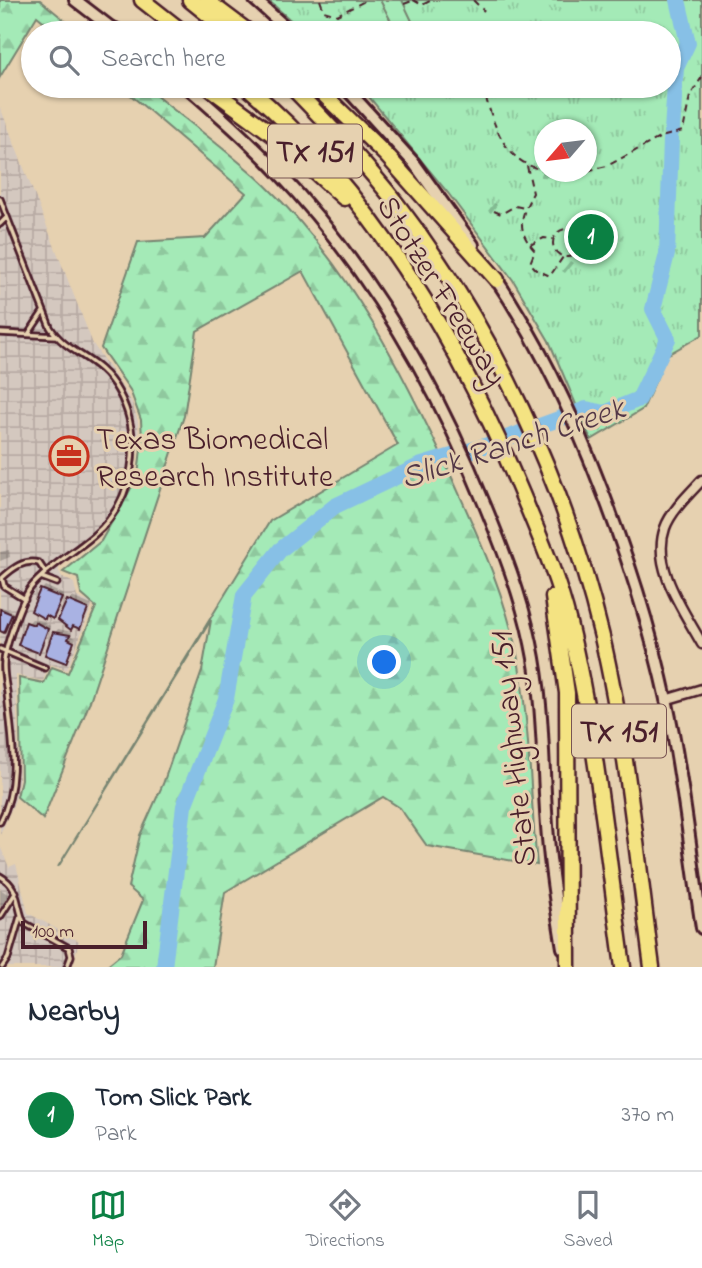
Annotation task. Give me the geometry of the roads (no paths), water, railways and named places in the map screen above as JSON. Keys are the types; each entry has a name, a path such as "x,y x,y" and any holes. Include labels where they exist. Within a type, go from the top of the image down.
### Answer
{"highway":[{"path":"142,0 169,21"},
{"path":"190,0 216,21"},
{"path":"206,0 234,21"},
{"path":"223,98 275,136 374,225"},
{"name":"Stotzer Freeway","path":"259,98 317,152 374,225 437,321 479,398 542,540 568,620 584,693 623,967"},
{"name":"Stotzer Freeway","path":"301,98 357,156 398,205 458,293 507,380 560,500 589,590 616,704 652,967"},
{"path":"328,98 397,166 497,280"},
{"path":"542,540 558,625 566,693 567,967"}],"main road":[{"path":"75,0 103,21"},
{"path":"255,0 279,21"},
{"name":"State Highway 151","path":"199,98 278,172 328,229 383,304 427,379 486,509 520,596 532,645 541,707 548,839 567,967"},
{"path":"355,98 414,163 497,280 543,361 591,468 637,598 665,700 683,793 702,928"}],"street":[{"path":"702,480 666,527 662,557 673,589 702,645"},
{"path":"665,700 702,689"}],"lane":[{"path":"0,199 56,336"},
{"path":"0,224 7,217"},
{"path":"29,333 44,310"},
{"path":"0,333 56,336 102,367 132,420 133,451 128,483 96,534 45,572 29,589 5,653 14,784 0,822"},
{"path":"25,599 1,585 2,578 25,563 39,563 45,572"},
{"path":"40,577 57,583"},
{"path":"0,649 45,667"},
{"path":"0,876 13,885 24,923 69,948 71,956 67,967"},
{"path":"0,917 16,892"},
{"path":"2,967 8,958 21,915"}],"waterway":[{"name":"Slick Ranch Creek","path":"678,0 688,43 681,58"},
{"name":"Slick Ranch Creek","path":"672,131 674,98"},
{"name":"Slick Ranch Creek","path":"164,967 184,806 226,699 244,595 280,550 335,506 419,466 482,447 586,409 605,413 639,399 668,339 653,309 667,254 671,140"}],"place":[{"name":"Tom Slick Park","path":"591,237"},
{"name":"Texas Biomedical Research Institute","path":"69,456"}]}
